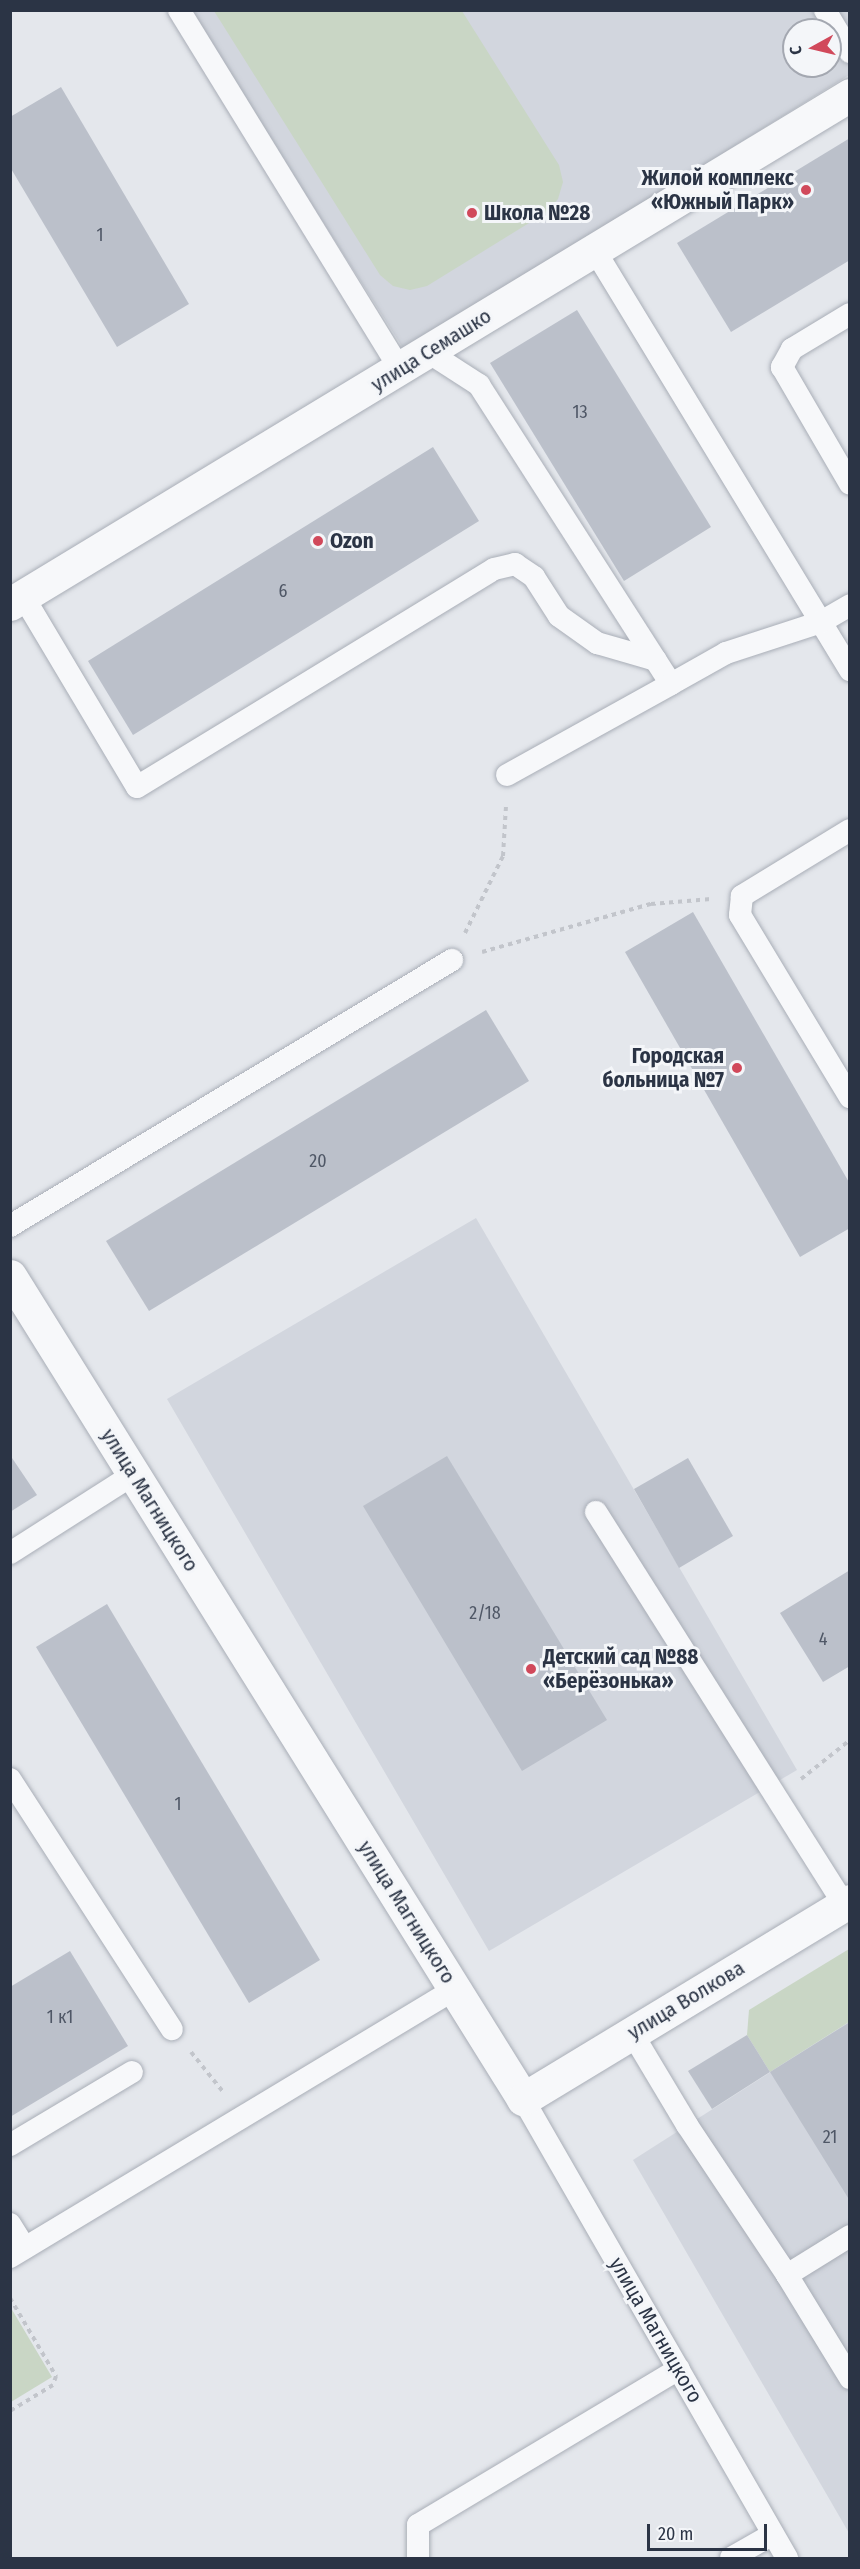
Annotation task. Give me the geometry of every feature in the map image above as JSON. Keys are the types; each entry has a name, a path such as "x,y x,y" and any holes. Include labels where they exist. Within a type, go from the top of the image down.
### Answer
{"street":[{"name":"улица Семашко","path":"17,600 849,95"},
{"name":"улица Магницкого","path":"10,1276 523,2099"},
{"name":"улица Волкова","path":"523,2099 847,1903"}],"lane":[{"path":"179,10 400,369"},
{"path":"825,10 849,52"},
{"path":"594,249 849,670"},
{"path":"849,314 792,349 782,367 849,484"},
{"path":"428,352 479,385 671,684"},
{"path":"17,600 137,787 494,569 515,564 534,577 560,616 597,643 656,660"},
{"path":"507,774 726,653 821,622 849,605"},
{"path":"849,830 835,835 741,896 740,915 849,1097"},
{"path":"10,1226 452,960"},
{"path":"10,1553 134,1474"},
{"path":"596,1512 777,1799 847,1903"},
{"path":"10,1779 172,2030"},
{"path":"10,2224 18,2253 455,1989"},
{"path":"632,2033 687,2125 787,2275 849,2378"},
{"path":"10,2145 132,2072"},
{"name":"улица Магницкого","path":"523,2099 787,2559"},
{"path":"787,2275 849,2236"},
{"path":"418,2559 418,2525 679,2369"},
{"path":"730,2559 773,2534"}],"path":[{"path":"452,960 503,856 507,774"},
{"path":"452,960 651,904 741,896"},
{"path":"777,1799 849,1740"},
{"path":"172,2030 244,2116"},
{"path":"10,2298 56,2376 53,2385 10,2411"}],"shaded area":[{"name":"Школа №28","path":"189,11 849,11 849,75 405,351"},
{"name":"Детский сад №88 «Берёзонька»","path":"476,1218 797,1770 489,1951 167,1399"},
{"path":"849,2022 849,2533 633,2160"}],"green space":[{"path":"214,11 462,11 559,165 563,182 558,199 547,212 427,286 410,290 393,286 380,275"},
{"path":"849,1949 849,2022 770,2072 747,2035 749,2010"},
{"path":"11,2308 52,2377 10,2402"}],"building":[{"path":"61,87 189,304 117,347 10,167 10,117"},
{"name":"Жилой комплекс «Южный Парк»","path":"850,138 850,260 731,332 677,243"},
{"path":"577,310 711,527 624,581 490,363"},
{"path":"433,447 479,521 133,735 88,661"},
{"name":"Городская больница №7","path":"693,912 850,1184 850,1228 800,1257 625,952"},
{"path":"486,1010 529,1081 149,1311 106,1241"},
{"path":"10,1455 37,1495 10,1512"},
{"path":"447,1456 607,1720 522,1771 363,1506"},
{"path":"688,1458 733,1536 679,1568 634,1489"},
{"path":"850,1570 850,1666 823,1682 780,1613"},
{"path":"107,1604 320,1960 249,2003 36,1647"},
{"path":"70,1951 128,2046 10,2117 10,1987"},
{"path":"850,2022 850,2201 770,2072"},
{"path":"747,2035 770,2072 712,2109 688,2071"}],"place":[{"name":"Жилой комплекс «Южный Парк»","path":"806,190"},
{"name":"Школа №28","path":"472,213"},
{"name":"Ozon","path":"318,541"},
{"name":"Городская больница №7","path":"737,1068"},
{"name":"Детский сад №88 «Берёзонька»","path":"531,1669"}]}
